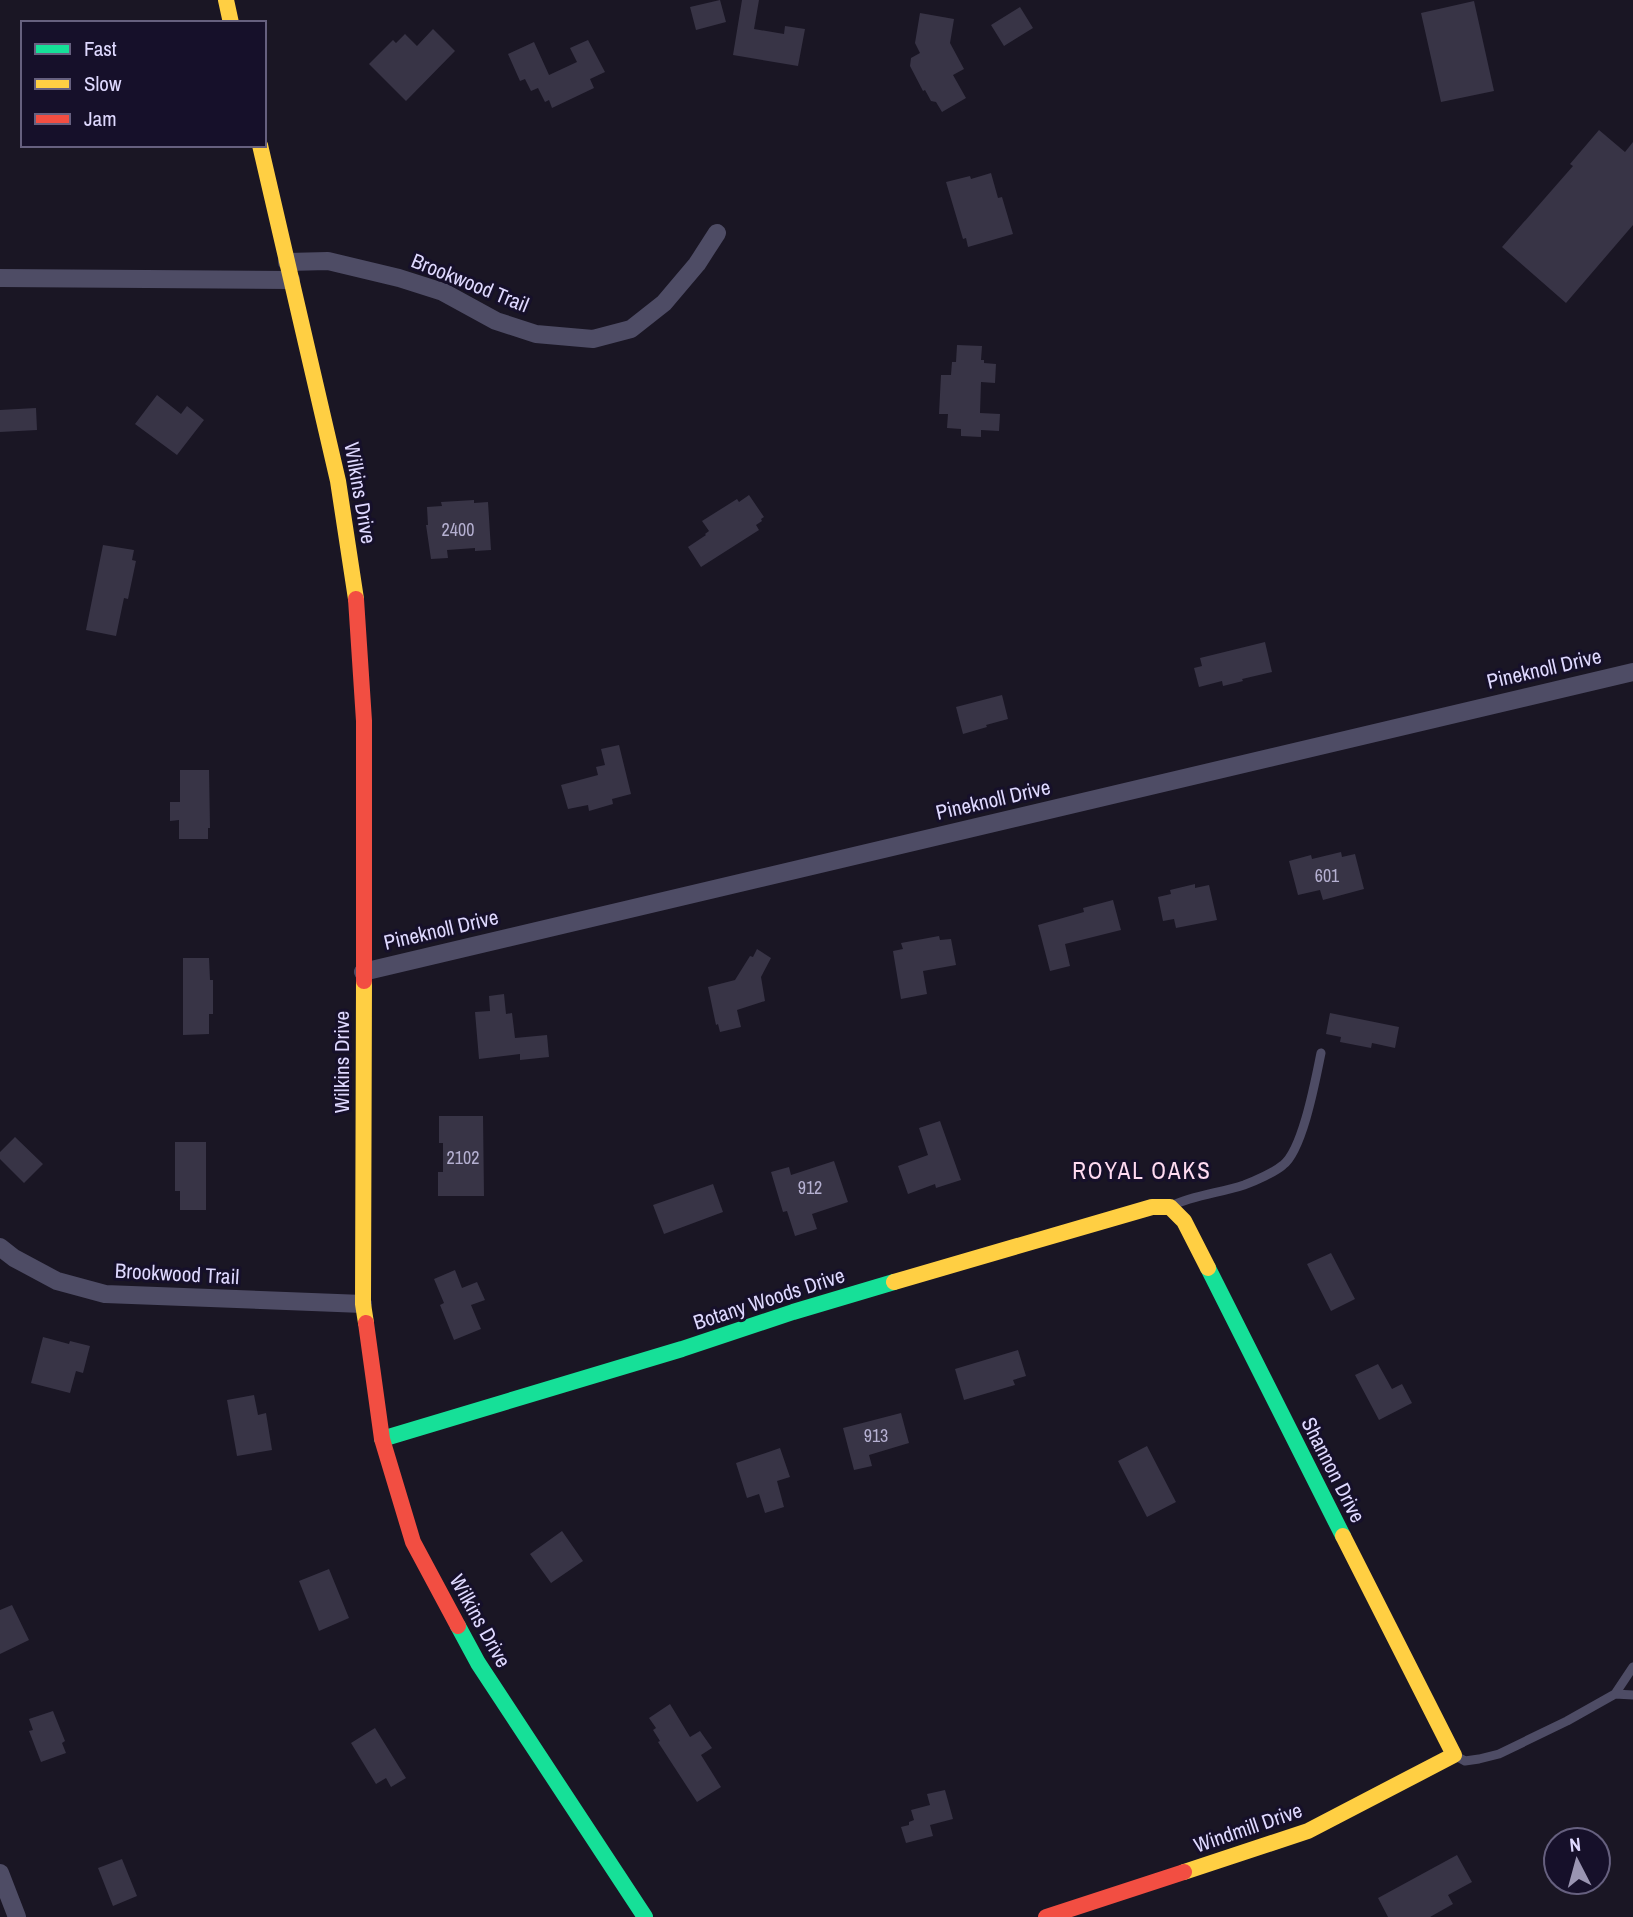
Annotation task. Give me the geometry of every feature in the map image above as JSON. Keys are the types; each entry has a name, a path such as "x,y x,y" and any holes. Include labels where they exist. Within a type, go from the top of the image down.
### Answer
{"street":[{"path":"226,0 231,21"},
{"name":"Wilkins Drive","path":"260,147 338,481 356,600 364,721 363,1304 382,1439 413,1542 478,1663 645,1917"},
{"name":"Brookwood Trail","path":"0,278 289,271 328,261 443,292 496,321 536,334 593,339 631,330 664,303 697,264 717,233"},
{"name":"Pineknoll Drive","path":"363,972 1633,672"},
{"name":"Botany Woods Drive","path":"382,1439 682,1349 807,1308 1152,1207 1170,1207"},
{"name":"Shannon Drive","path":"1170,1207 1184,1221 1454,1755"},
{"name":"Brookwood Trail","path":"0,1247 13,1258 57,1281 105,1294 363,1304"},
{"name":"Windmill Drive","path":"1045,1917 1308,1831 1454,1755"},
{"path":"0,1873 17,1917"}],"lane":[{"path":"1170,1207 1246,1184 1285,1164 1304,1123 1321,1053"},
{"path":"1454,1755 1465,1761 1499,1754 1567,1721 1615,1694 1633,1667"},
{"path":"1615,1694 1633,1695"}],"building":[{"path":"720,0 726,22 696,30 690,7"},
{"path":"742,0 759,0 754,29 784,34 785,26 805,29 798,66 733,55"},
{"path":"1474,1 1494,91 1441,102 1421,13"},
{"path":"1020,7 1033,28 1004,46 991,25"},
{"path":"920,13 954,19 950,43 964,69 953,75 966,98 942,112 936,102 931,101 925,90 923,91 910,66 911,58 920,53 915,43"},
{"path":"433,29 455,51 406,101 369,64 393,40 396,43 405,34 417,46"},
{"path":"588,40 605,72 590,79 594,88 552,108 549,100 545,102 538,88 531,91 525,79 520,81 508,54 534,42 549,75 577,62 570,48"},
{"path":"1599,130 1625,152 1633,142 1633,225 1566,303 1502,247 1573,166 1570,164"},
{"path":"991,173 998,198 1002,197 1013,234 968,247 966,238 963,239 946,182"},
{"path":"957,345 982,346 981,360 984,360 984,363 996,364 995,383 981,382 980,413 1000,414 999,431 981,430 981,437 961,436 961,429 947,428 948,414 939,414 941,375 951,375 952,362 956,362"},
{"path":"157,395 181,414 187,406 204,420 177,455 135,424"},
{"path":"36,408 37,430 0,432 0,410"},
{"path":"749,495 764,517 756,525 759,530 701,567 688,547 709,531 702,521 737,499 739,502"},
{"path":"474,500 474,503 488,502 491,550 447,550 448,558 431,559 426,525 427,507 442,506 441,502"},
{"path":"103,545 134,550 132,560 136,561 116,636 86,630"},
{"path":"1265,642 1272,672 1223,686 1222,681 1199,687 1194,668 1202,666 1200,658"},
{"path":"1002,695 1008,719 963,734 956,707"},
{"path":"619,745 631,794 612,799 613,804 589,811 588,805 568,809 561,785 598,775 596,767 605,765 601,749"},
{"path":"180,770 209,770 208,839 179,839 179,820 170,821 170,802 180,802"},
{"path":"1341,852 1342,857 1355,854 1364,889 1323,900 1320,890 1298,895 1289,861 1311,855 1312,859"},
{"path":"1195,884 1195,888 1209,885 1217,920 1176,928 1174,919 1163,921 1158,897 1171,894 1170,890"},
{"path":"1113,900 1121,930 1065,944 1070,966 1050,971 1038,925 1084,912 1083,908"},
{"path":"939,936 940,940 951,939 956,965 923,971 927,994 901,999 893,951 903,949 901,943"},
{"path":"757,949 771,958 761,977 765,1001 737,1010 741,1027 720,1032 708,987 735,980"},
{"path":"183,958 209,958 210,980 213,980 213,1014 209,1014 209,1034 183,1035"},
{"path":"504,994 506,1014 512,1013 515,1038 547,1035 549,1057 520,1060 520,1054 479,1059 475,1012 490,1011 489,996"},
{"path":"1330,1013 1399,1027 1395,1048 1372,1043 1371,1048 1340,1042 1341,1037 1326,1034"},
{"path":"439,1116 483,1116 484,1196 438,1196 438,1172 443,1172"},
{"path":"940,1121 961,1180 936,1188 935,1184 908,1194 898,1166 928,1155 919,1128"},
{"path":"15,1137 43,1164 24,1183 0,1159 0,1152"},
{"path":"175,1142 206,1142 206,1210 180,1210 180,1191 175,1191"},
{"path":"834,1161 848,1202 812,1214 817,1229 795,1236 787,1211 783,1212 771,1172 789,1167 791,1175"},
{"path":"713,1184 723,1212 664,1234 653,1205"},
{"path":"1331,1253 1355,1299 1331,1311 1307,1264"},
{"path":"455,1270 462,1288 477,1282 485,1300 471,1305 481,1329 454,1340 440,1305 444,1303 434,1279"},
{"path":"43,1337 90,1346 83,1373 76,1371 70,1393 31,1383"},
{"path":"1018,1350 1026,1376 1013,1380 1015,1385 964,1400 955,1369"},
{"path":"1378,1364 1392,1389 1402,1384 1412,1403 1379,1420 1355,1375"},
{"path":"254,1395 258,1415 266,1413 272,1450 237,1456 227,1400"},
{"path":"901,1413 909,1443 869,1455 872,1466 854,1470 843,1428"},
{"path":"1147,1446 1176,1502 1147,1517 1118,1461"},
{"path":"780,1448 790,1477 777,1481 784,1507 765,1513 759,1494 747,1498 736,1463"},
{"path":"562,1531 583,1561 551,1583 530,1554"},
{"path":"329,1569 349,1618 319,1631 299,1581"},
{"path":"12,1605 29,1640 0,1654 0,1610"},
{"path":"670,1704 690,1737 700,1731 712,1748 701,1755 721,1787 697,1802 658,1742 660,1741 653,1730 656,1728 649,1718"},
{"path":"53,1711 65,1741 62,1743 66,1753 41,1762 29,1731 33,1730 29,1719"},
{"path":"375,1728 406,1778 391,1787 386,1778 376,1784 351,1743"},
{"path":"945,1790 953,1819 930,1825 933,1836 906,1843 901,1827 914,1820 911,1810 930,1805 927,1794"},
{"path":"1457,1855 1472,1882 1448,1895 1453,1904 1430,1917 1388,1917 1378,1898"},
{"path":"122,1859 137,1896 113,1906 98,1868"}],"traffic: fast":[{"path":"1208,1268 1343,1536"},
{"path":"382,1439 894,1282"},
{"path":"458,1626 478,1663 645,1917"}],"traffic: slow":[{"path":"226,0 231,21"},
{"path":"260,147 338,481 356,599"},
{"path":"364,981 363,1304 366,1323"},
{"path":"894,1282 1152,1207 1170,1207 1184,1221 1208,1268"},
{"path":"1184,1872 1308,1831 1454,1755 1343,1536"}],"traffic: jam":[{"path":"356,599 364,721 364,981"},
{"path":"366,1323 382,1439 413,1542 458,1626"},
{"path":"1046,1917 1184,1872"}],"district":[{"name":"ROYAL OAKS","path":"1142,1171"}]}
